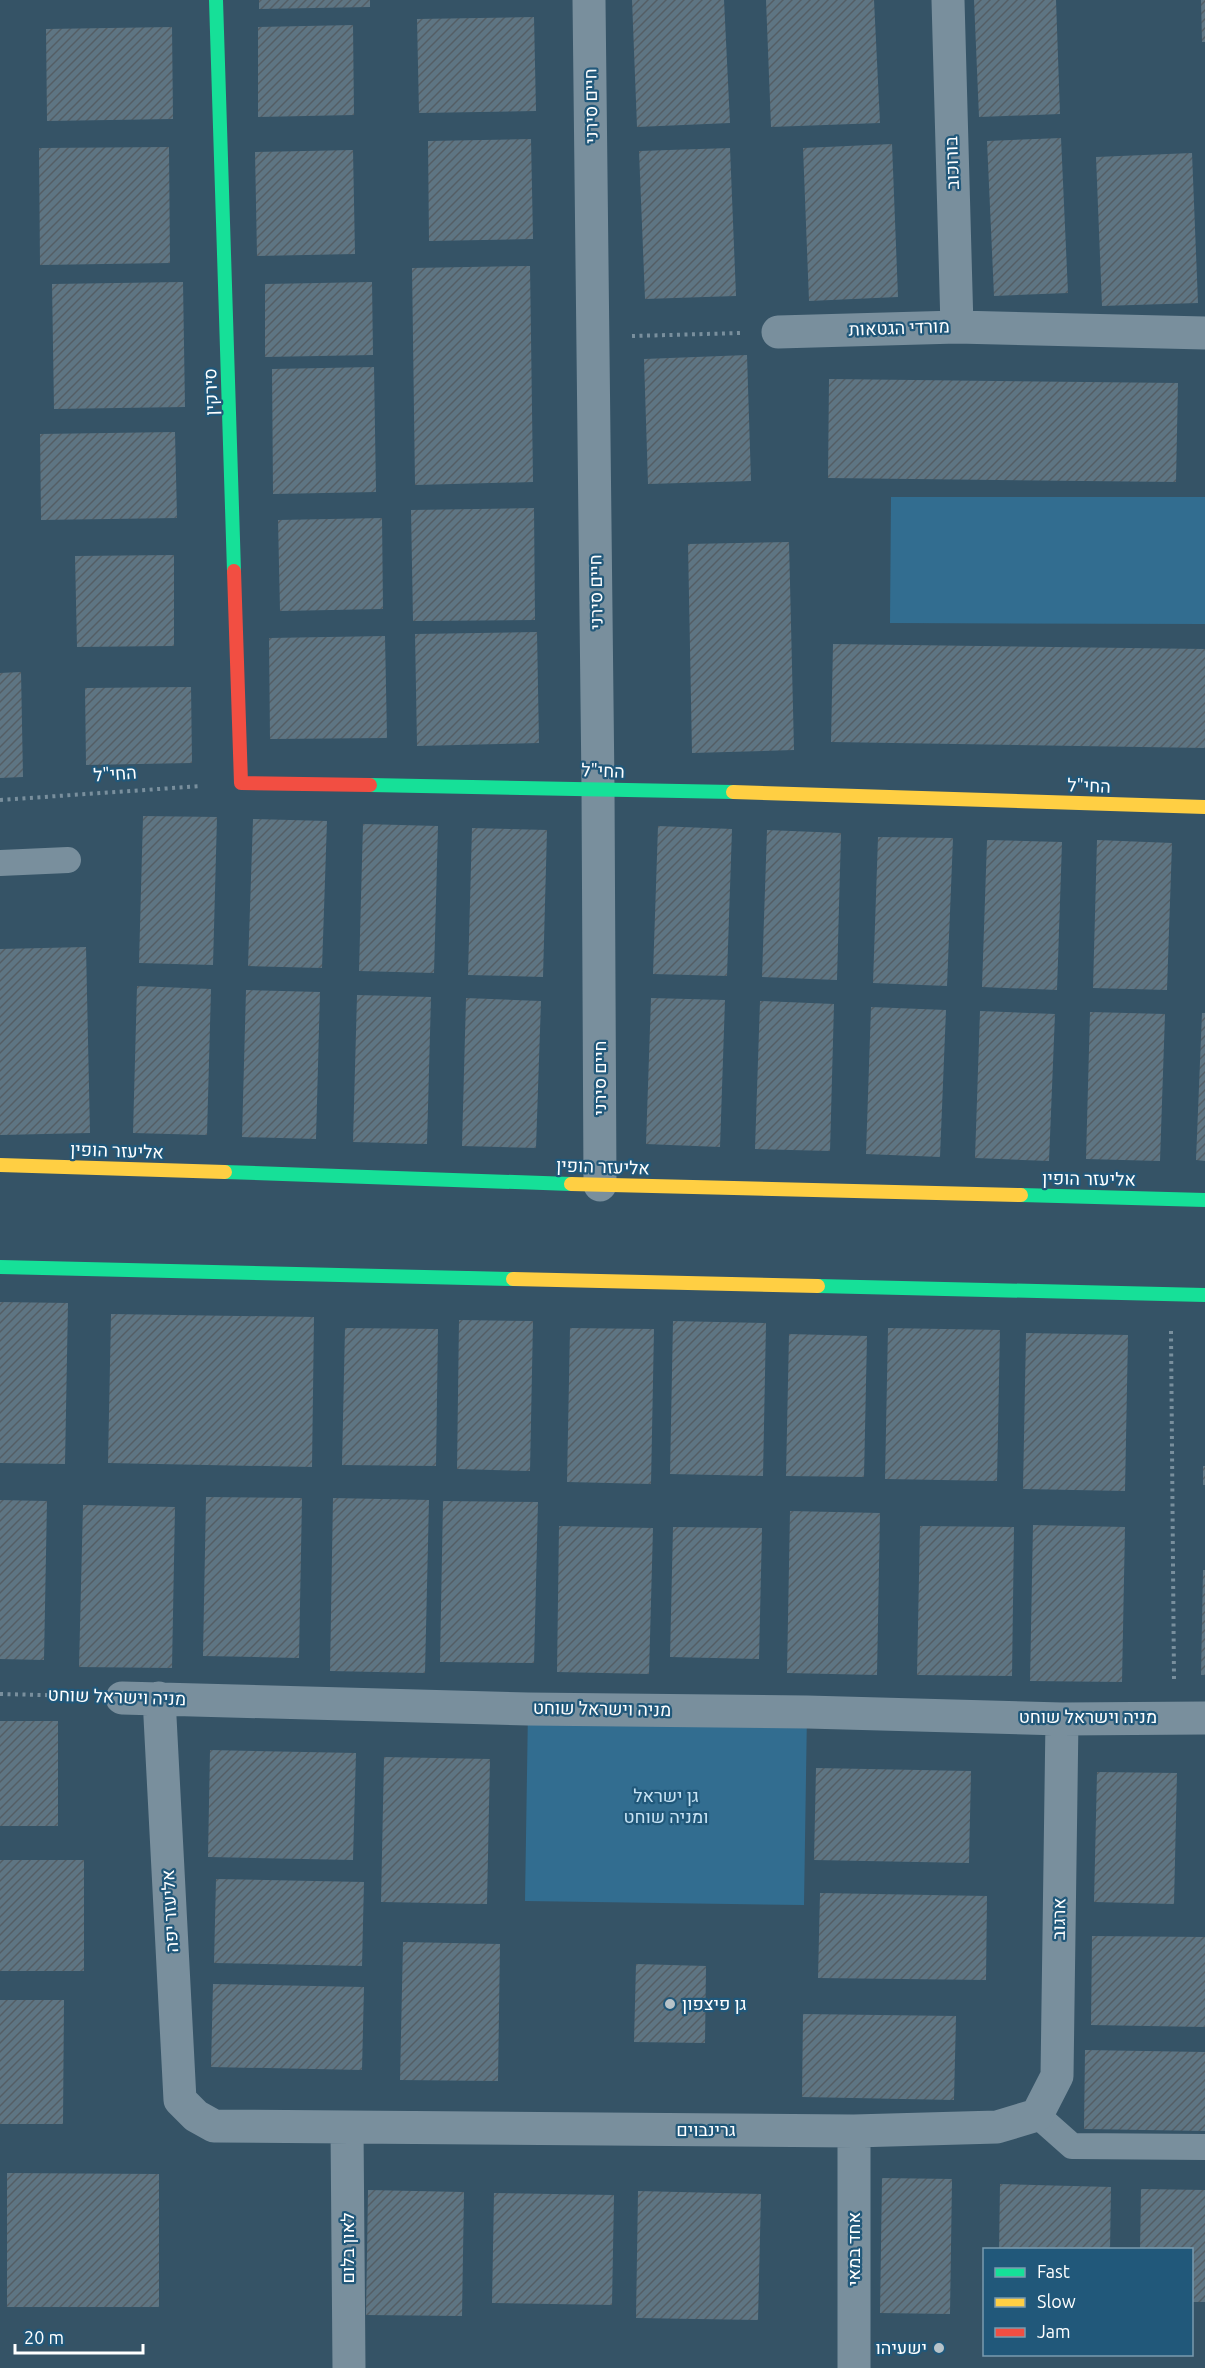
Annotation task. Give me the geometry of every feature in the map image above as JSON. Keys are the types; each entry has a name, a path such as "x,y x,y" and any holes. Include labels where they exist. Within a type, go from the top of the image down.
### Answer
{"main road":[{"name":"סירקין","path":"216,0 241,783"},
{"name":"החי\"ל","path":"241,783 598,788 1205,807"},
{"name":"אליעזר הופין","path":"0,1165 600,1185 1205,1200"},
{"path":"0,1267 1205,1295"}],"street":[{"name":"חיים סירני","path":"589,0 600,1185"},
{"name":"בורוכוב","path":"948,0 957,327"},
{"name":"מורדי הגטאות","path":"778,332 957,327 1205,333"},
{"name":"מניה וישראל שוחט","path":"122,1698 528,1709 807,1712 1062,1719 1190,1718"},
{"name":"אליעזר יפה","path":"159,1698 180,2100 196,2116"},
{"name":"ארגוב","path":"1037,2115 1057,2076 1062,1719"},
{"name":"גרינבוים","path":"196,2116 214,2126 854,2131 997,2127 1037,2115"},
{"name":"לאון בלום","path":"347,2127 349,2368"},
{"name":"אחד במאי","path":"854,2131 854,2368"}],"lane":[{"path":"0,863 68,860"},
{"path":"1037,2115 1072,2146 1205,2148"}],"path":[{"path":"593,337 778,332"},
{"name":"החי\"ל","path":"0,800 241,783"},
{"path":"1172,1294 1170,1352 1190,1718"},
{"name":"מניה וישראל שוחט","path":"0,1694 122,1698"}],"green space":[{"path":"891,497 1205,497 1205,624 890,623"},
{"name":"גן ישראל ומניה שוחט","path":"528,1709 807,1712 804,1905 525,1901"}],"building":[{"path":"259,0 370,0 370,7 259,9"},
{"path":"632,0 724,0 730,123 637,127"},
{"path":"766,0 874,0 880,123 771,127"},
{"path":"974,0 1056,0 1060,114 979,117"},
{"path":"1201,0 1205,0 1205,42 1202,42"},
{"path":"534,17 536,111 419,113 417,19"},
{"path":"353,25 354,115 258,117 258,27"},
{"path":"172,27 173,119 47,121 46,29"},
{"path":"1061,138 1068,293 994,296 987,141"},
{"path":"531,139 533,239 429,241 428,141"},
{"path":"892,144 898,297 809,301 803,148"},
{"path":"169,147 170,263 40,265 39,148"},
{"path":"730,148 736,296 645,299 639,151"},
{"path":"353,150 355,254 257,256 255,152"},
{"path":"1192,153 1198,303 1102,306 1096,157"},
{"path":"530,266 533,482 415,485 412,268"},
{"path":"183,282 185,407 54,409 52,284"},
{"path":"372,282 373,355 265,357 265,284"},
{"path":"747,355 751,481 648,484 644,359"},
{"path":"374,367 376,492 273,494 272,369"},
{"path":"829,379 1178,383 1176,482 828,478"},
{"path":"175,432 177,518 41,520 40,434"},
{"path":"534,508 535,620 413,621 411,510"},
{"path":"382,518 383,609 280,611 278,520"},
{"path":"789,542 794,750 692,753 688,544"},
{"path":"174,555 174,646 77,647 75,556"},
{"path":"537,632 539,743 417,746 415,634"},
{"path":"385,636 387,738 270,739 269,638"},
{"path":"833,644 1205,649 1205,748 831,742"},
{"path":"21,672 23,777 0,778 0,673"},
{"path":"191,687 192,763 86,765 85,688"},
{"path":"143,816 217,817 213,965 139,963"},
{"path":"253,819 327,821 322,968 248,966"},
{"path":"363,824 438,826 434,973 359,971"},
{"path":"658,826 732,829 727,976 653,974"},
{"path":"472,828 547,830 543,977 468,975"},
{"path":"767,830 841,833 837,980 762,977"},
{"path":"878,837 953,838 947,986 873,983"},
{"path":"987,840 1062,842 1057,990 982,987"},
{"path":"1097,840 1172,843 1167,990 1093,988"},
{"path":"86,947 90,1133 0,1135 0,949"},
{"path":"137,986 211,989 207,1135 133,1133"},
{"path":"246,990 320,992 316,1139 242,1137"},
{"path":"357,995 431,997 427,1144 353,1142"},
{"path":"466,998 541,1001 536,1148 462,1146"},
{"path":"651,998 725,1000 720,1147 646,1144"},
{"path":"760,1001 834,1004 830,1151 755,1149"},
{"path":"871,1007 946,1010 940,1157 866,1154"},
{"path":"980,1011 1055,1014 1049,1161 975,1158"},
{"path":"1090,1012 1165,1014 1160,1161 1086,1159"},
{"path":"1202,1013 1205,1013 1205,1161 1196,1160"},
{"path":"0,1302 68,1303 65,1464 0,1463"},
{"path":"111,1314 314,1317 312,1467 108,1463"},
{"path":"459,1320 533,1321 530,1471 457,1469"},
{"path":"673,1321 766,1323 763,1476 670,1474"},
{"path":"345,1328 438,1329 436,1466 342,1465"},
{"path":"570,1328 654,1329 651,1484 567,1482"},
{"path":"888,1328 1000,1330 997,1481 885,1479"},
{"path":"1026,1333 1128,1335 1125,1491 1023,1489"},
{"path":"789,1334 867,1336 864,1477 786,1476"},
{"path":"1203,1466 1205,1466 1205,1485 1203,1485"},
{"path":"206,1497 302,1498 299,1658 203,1656"},
{"path":"333,1498 429,1500 425,1673 330,1671"},
{"path":"0,1500 47,1501 44,1660 0,1659"},
{"path":"443,1501 538,1502 534,1663 440,1662"},
{"path":"83,1505 175,1507 172,1668 79,1667"},
{"path":"790,1511 880,1513 877,1675 787,1673"},
{"path":"1033,1525 1125,1527 1122,1682 1030,1681"},
{"path":"559,1526 653,1528 649,1674 557,1672"},
{"path":"920,1526 1014,1527 1012,1676 917,1675"},
{"path":"673,1527 762,1528 759,1659 670,1657"},
{"path":"1203,1570 1205,1570 1205,1675 1201,1675"},
{"path":"0,1721 58,1721 58,1826 0,1826"},
{"path":"210,1750 356,1753 353,1860 208,1857"},
{"path":"384,1757 490,1759 487,1904 381,1902"},
{"path":"816,1768 971,1771 969,1863 814,1860"},
{"path":"1097,1772 1177,1773 1174,1904 1094,1902"},
{"path":"0,1860 84,1860 84,1971 0,1971"},
{"path":"216,1879 364,1882 362,1966 214,1963"},
{"path":"820,1893 987,1896 986,1980 818,1978"},
{"path":"1092,1936 1205,1937 1205,2027 1091,2025"},
{"path":"403,1942 500,1944 498,2081 400,2080"},
{"name":"גן פיצפון","path":"636,1964 706,1966 705,2043 634,2042"},
{"path":"213,1984 364,1987 362,2070 211,2067"},
{"path":"0,2000 64,2000 63,2124 0,2124"},
{"path":"803,2014 956,2016 954,2100 802,2097"},
{"path":"1085,2050 1205,2052 1205,2131 1084,2129"},
{"path":"7,2173 159,2174 159,2307 7,2307"},
{"path":"882,2178 952,2179 950,2314 880,2313"},
{"path":"1000,2184 1111,2187 1110,2248 999,2248"},
{"path":"1141,2189 1205,2190 1205,2302 1193,2302 1193,2248 1140,2248"},
{"path":"368,2190 464,2192 462,2316 366,2315"},
{"path":"638,2191 761,2194 758,2320 636,2318"},
{"path":"494,2193 614,2195 612,2305 492,2303"}],"traffic: fast":[{"path":"216,0 234,571"},
{"path":"370,785 733,792"},
{"path":"225,1172 571,1184"},
{"path":"1021,1195 1205,1200"},
{"path":"0,1267 513,1279"},
{"path":"818,1286 1205,1295"}],"traffic: slow":[{"path":"733,792 1205,807"},
{"path":"0,1165 225,1172"},
{"path":"571,1184 1021,1195"},
{"path":"513,1279 818,1286"}],"traffic: jam":[{"path":"234,571 241,783 370,785"}],"place":[{"name":"גן פיצפון","path":"670,2004"},
{"name":"ישעיהו","path":"939,2348"}]}
